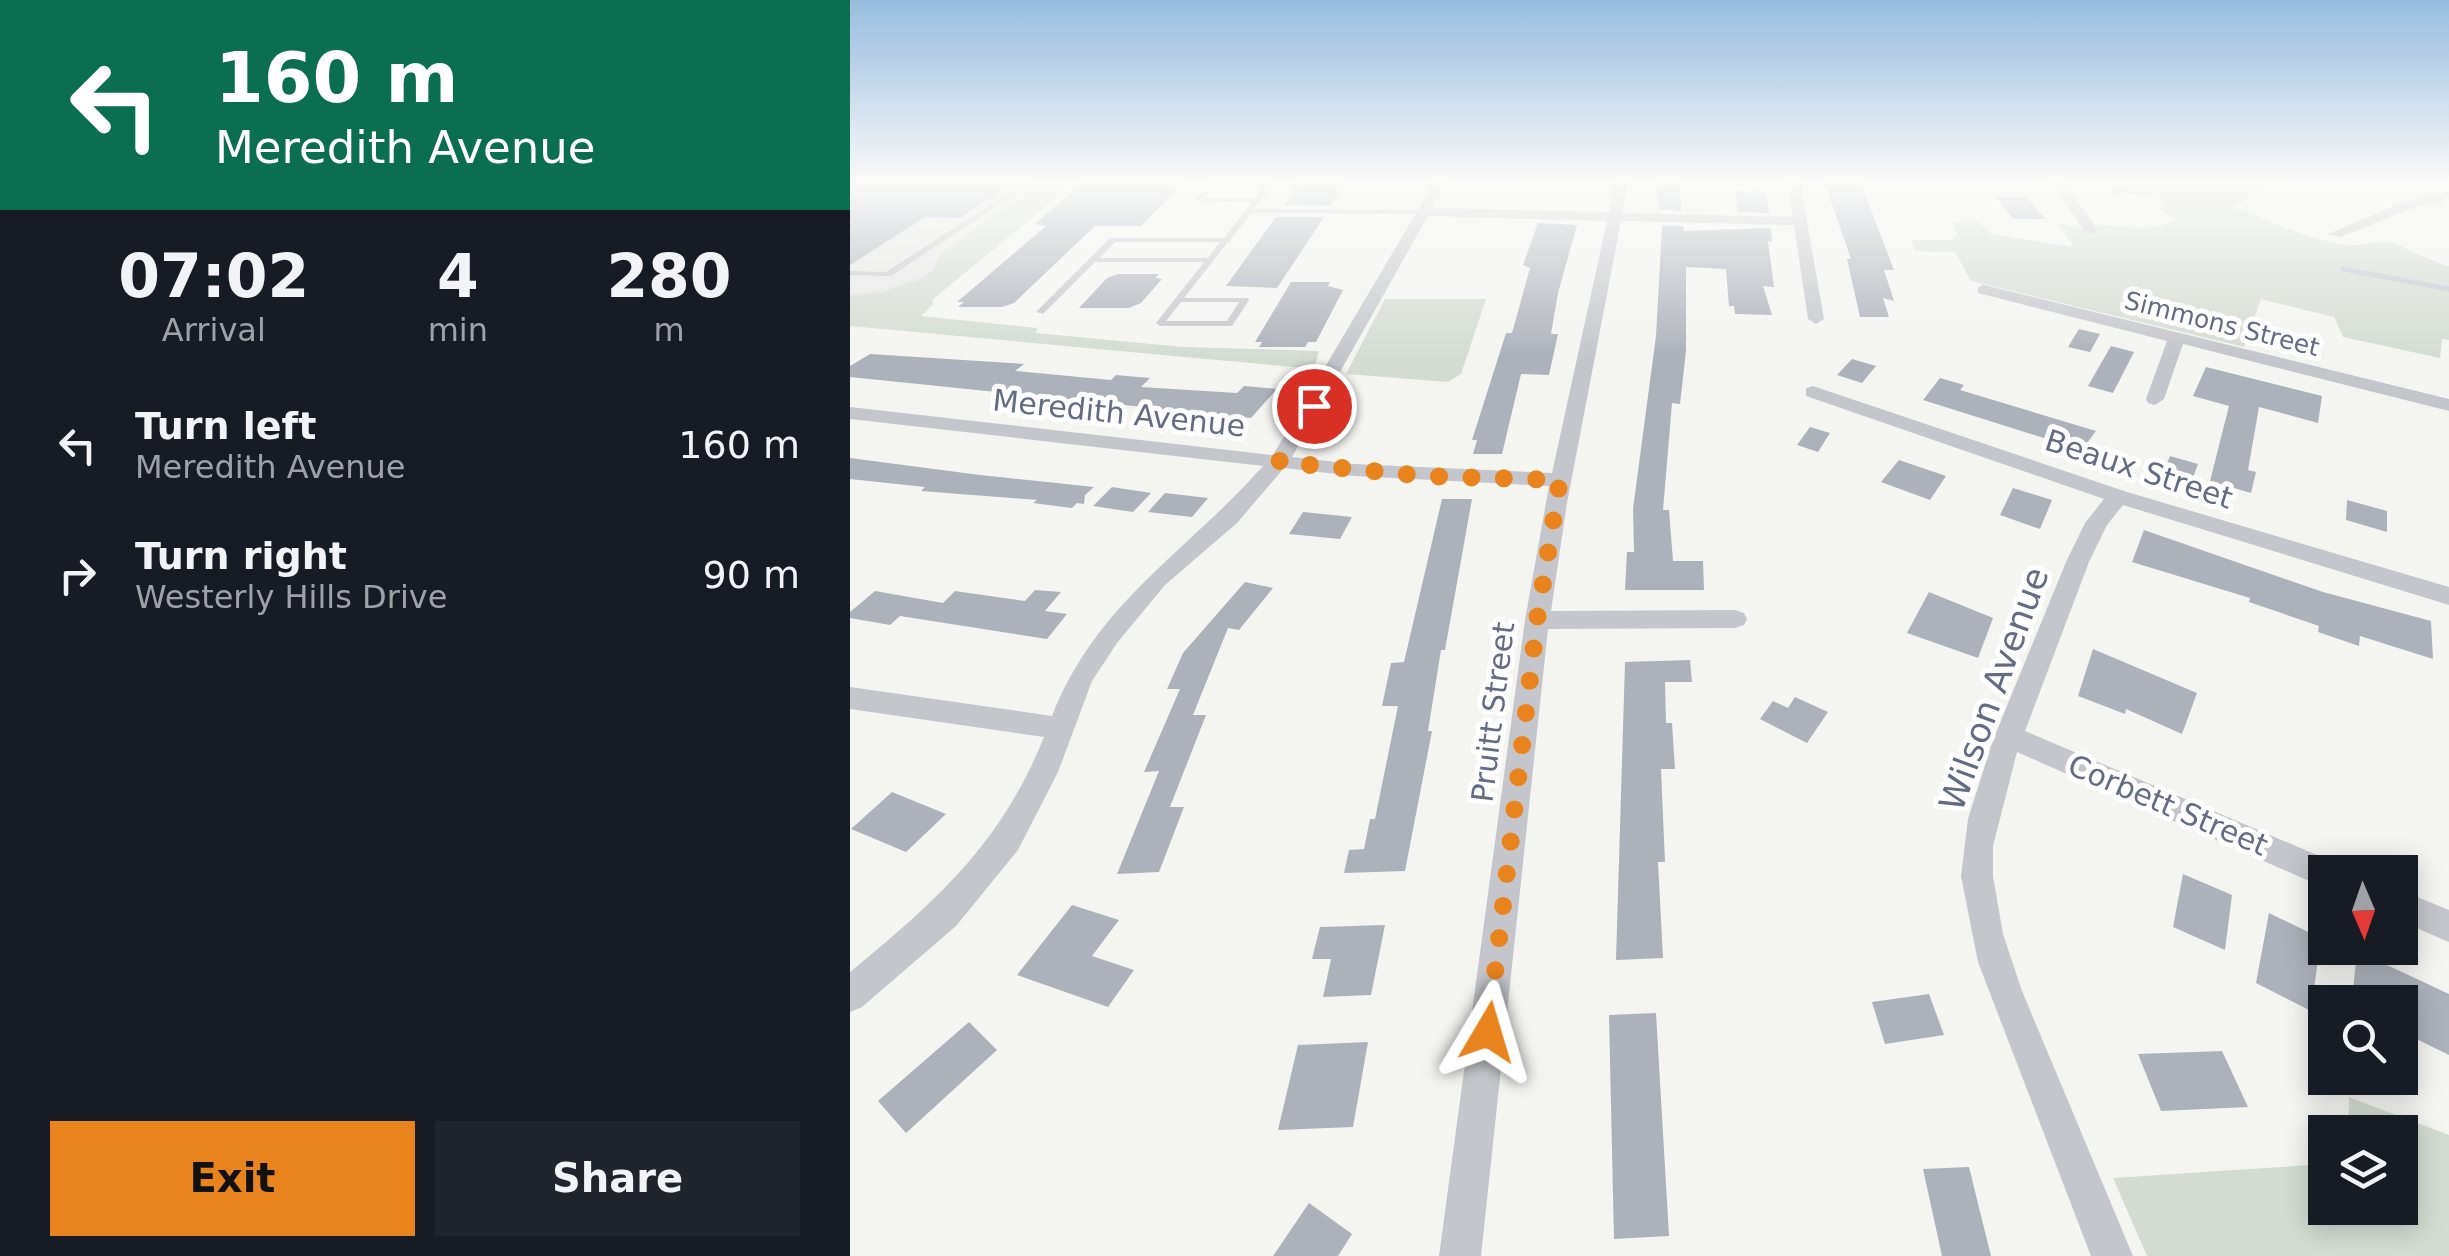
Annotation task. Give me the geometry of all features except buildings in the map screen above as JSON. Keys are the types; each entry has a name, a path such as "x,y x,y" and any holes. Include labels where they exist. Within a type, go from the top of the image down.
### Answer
{"street":[{"path":"850,995 944,915 1007,840 1044,772 1080,678 1123,616 1158,579 1229,518 1279,462 1408,240"},
{"name":"Pruitt Street","path":"1460,1256 1537,620 1560,480 1610,240"},
{"path":"1803,240 1816,320"},
{"name":"Simmons Street","path":"1984,290 2449,405"},
{"path":"2155,399 2177,338"},
{"name":"Beaux Street","path":"1813,392 2119,496 2449,596"},
{"name":"Meredith Avenue","path":"850,413 1425,476 1560,480"},
{"name":"Wilson Avenue","path":"2112,1256 1992,958 1980,901 1978,850 1985,806 2067,588 2105,507 2119,496"},
{"path":"1537,620 1735,618"},
{"path":"850,698 1060,728"},
{"name":"Corbett Street","path":"2010,736 2308,865"},
{"path":"2418,913 2449,926"}],"lane":[{"path":"850,272 888,274 941,240"},
{"path":"1040,312 1113,240 1228,240"},
{"path":"1178,300 1245,300 1229,324 1160,324 1178,300 1228,240"},
{"path":"1093,260 1212,260"}],"shaded area":[{"path":"850,240 976,240 859,324 850,323"},
{"path":"960,240 1006,240 932,300 933,304 921,316 1037,328 1036,333 1183,347 1319,351 1314,369 850,326 850,295 883,292 921,278 932,271 942,252"},
{"path":"1911,240 2027,240 2074,247 2069,240 2392,243 2449,266 2449,340 2442,339 2440,358 2343,337 2334,317 2261,299 2244,347 1971,281 1955,252 1915,251"},
{"path":"1385,299 1486,299 1461,374 1448,382 1346,374"},
{"path":"2349,1097 2396,1115 2348,1115"},
{"path":"2418,1123 2449,1135 2449,1256 2147,1256 2113,1178 2308,1165 2308,1225 2418,1225"}],"waterway":[{"path":"2343,269 2449,289"}],"route":[{"path":"1314,406 1279,462 1425,476 1560,480 1537,620 1488,1032"}]}
